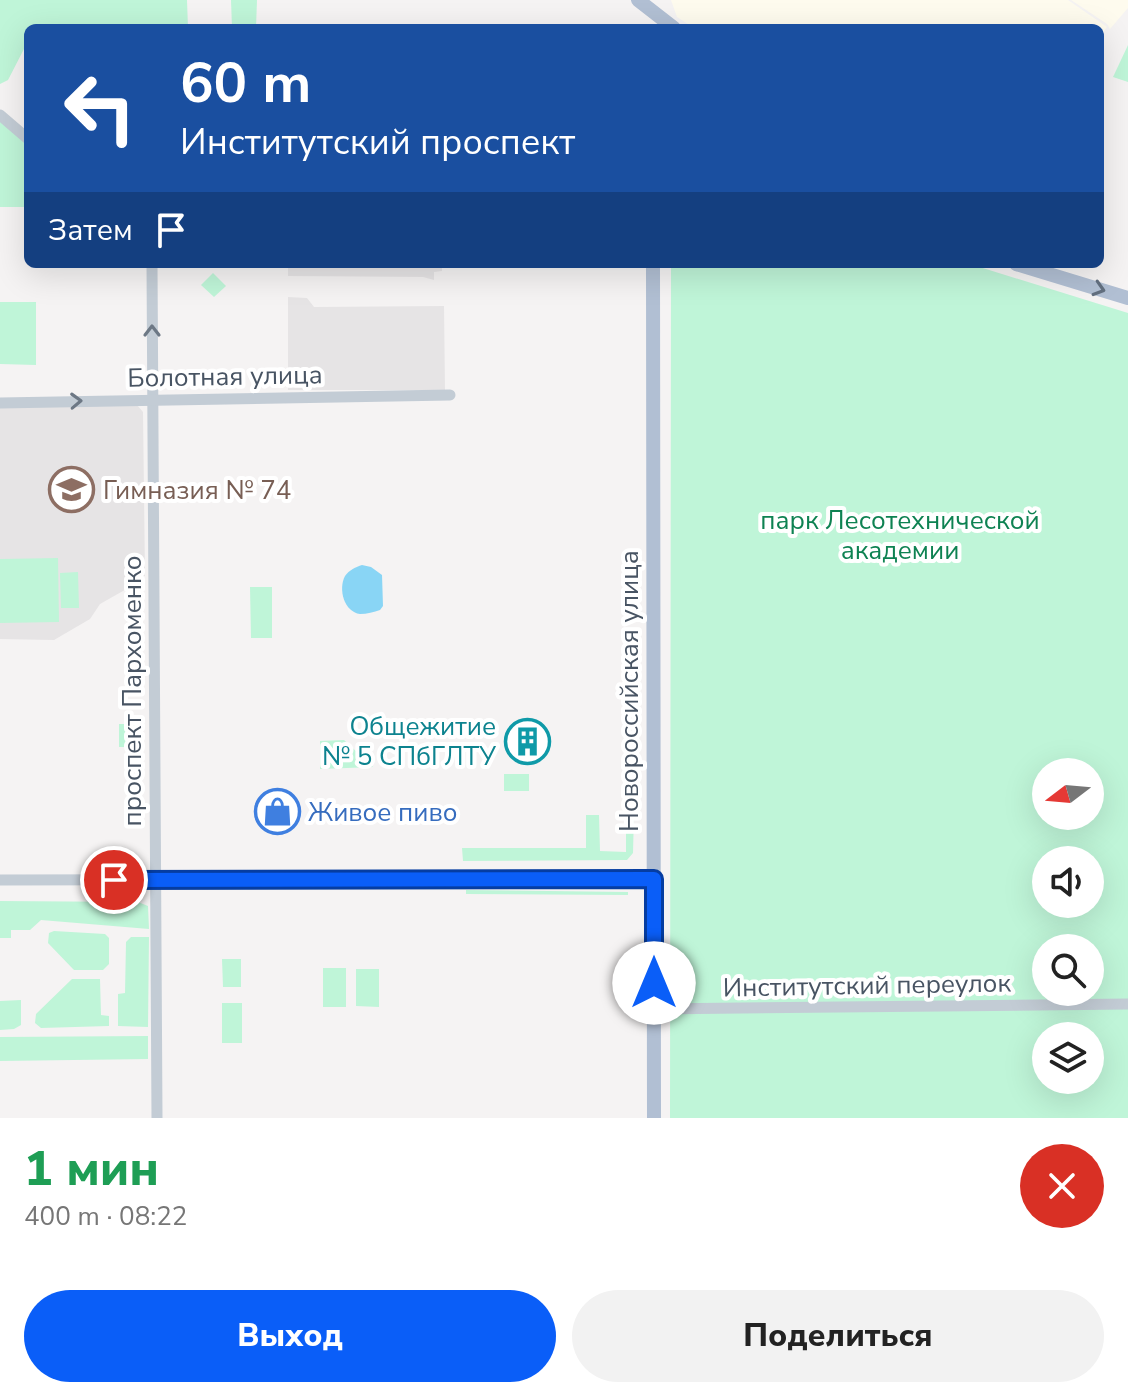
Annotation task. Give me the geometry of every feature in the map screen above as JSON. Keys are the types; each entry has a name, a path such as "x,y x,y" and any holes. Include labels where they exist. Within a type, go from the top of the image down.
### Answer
{"main road":[{"path":"638,0 653,14"},
{"name":"Новороссийская улица","path":"653,268 654,1118"},
{"path":"1029,268 1128,298"}],"street":[{"path":"0,115 24,136"},
{"name":"проспект Пархоменко","path":"152,268 157,1118"},
{"name":"Болотная улица","path":"0,403 450,395"},
{"path":"0,880 654,879"},
{"name":"Институтский переулок","path":"654,1009 1128,1004"}],"shaded area":[{"path":"671,0 1068,0 1103,24 688,24 677,17"},
{"path":"1071,0 1128,0 1128,8 1110,29"},
{"path":"288,268 442,268 442,271 434,272 434,280 423,277 288,276"},
{"path":"288,297 307,298 314,307 444,306 445,390 288,390"},
{"name":"Гимназия № 74","path":"137,405 143,412 145,576 130,576 130,587 100,604 90,619 54,640 0,639 0,407"}],"green space":[{"path":"0,0 187,0 188,24 24,24 24,49 8,80 0,84"},
{"path":"231,0 257,0 256,24 232,24"},
{"path":"1128,45 1128,82 1113,77"},
{"path":"0,121 24,141 24,207 0,207"},
{"name":"парк Лесотехнической академии","path":"671,268 983,268 1128,313 1128,1118 670,1118"},
{"path":"213,273 226,286 214,297 201,285"},
{"path":"0,302 36,302 36,365 0,364"},
{"path":"58,558 59,622 0,623 0,559"},
{"path":"78,572 79,608 61,608 60,573"},
{"path":"250,587 272,587 272,638 251,638"},
{"path":"119,724 139,724 138,747 119,747"},
{"path":"344,740 373,767 320,769 320,741"},
{"path":"504,774 529,774 529,791 504,791"},
{"path":"634,814 633,853 627,860 463,861 462,848 586,848 586,815 599,815 600,851 626,852 626,821"},
{"path":"466,890 628,892 628,895 466,894"},
{"path":"0,901 138,902 148,906 149,929 41,920 30,930 11,930 11,938 0,938"},
{"path":"49,933 105,934 109,938 109,964 103,970 74,970 48,943"},
{"path":"131,937 149,937 148,1027 118,1026 118,994 125,993 126,942"},
{"path":"222,959 241,959 241,987 223,987"},
{"path":"323,968 346,968 346,1007 323,1007"},
{"path":"356,969 379,969 379,1007 356,1006"},
{"path":"72,979 100,979 101,1015 109,1016 109,1026 41,1028 35,1023 36,1014"},
{"path":"21,1000 21,1025 0,1030 0,1001"},
{"path":"222,1003 242,1003 242,1043 222,1043"},
{"path":"148,1036 148,1059 0,1061 0,1037"}],"water":[{"path":"362,565 382,575 383,606 380,610 360,614 346,605 342,587 347,574"}],"place":[{"name":"Гимназия № 74","path":"72,490"},
{"name":"Общежитие № 5 СПбГЛТУ","path":"527,741"},
{"name":"Живое пиво","path":"277,812"}],"route":[{"path":"114,880 654,879 654,983"}]}
